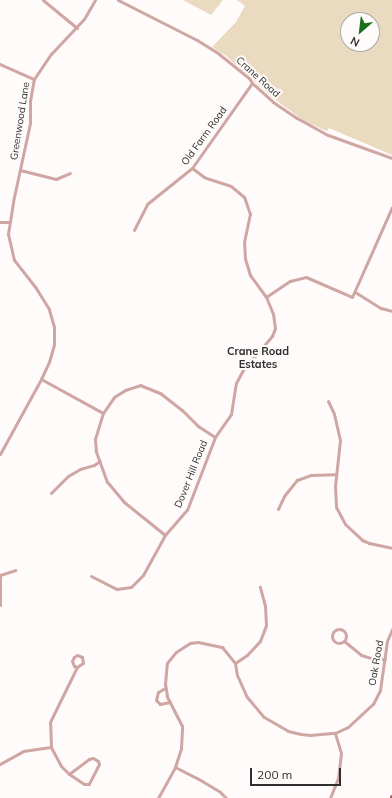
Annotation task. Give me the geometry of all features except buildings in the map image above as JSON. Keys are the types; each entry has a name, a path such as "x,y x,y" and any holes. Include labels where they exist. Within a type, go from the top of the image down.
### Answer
{"street":[{"path":"43,0 76,28"},
{"name":"Greenwood Lane","path":"0,454 41,379 49,362 54,344 54,327 49,309 36,288 14,260 8,234 9,222 30,123 30,101 34,79 51,54 84,19 95,0"},
{"name":"Crane Road","path":"118,0 205,45 249,78 252,83 274,102 310,126 328,135 392,158"},
{"path":"0,64 34,79"},
{"name":"Old Farm Road","path":"134,230 147,204 192,168 252,83"},
{"name":"Dover Hill Road","path":"91,576 117,589 131,587 146,569 165,535 188,510 215,437 232,414 236,382 243,370 272,336 274,321 266,297 250,275 244,259 244,242 250,214 244,197 231,186 204,177 192,168"},
{"path":"20,170 56,179 70,173"},
{"path":"266,297 290,281 306,277 352,297 392,207"},
{"path":"0,222 9,222"},
{"path":"355,292 381,308 392,311"},
{"path":"41,379 103,413"},
{"path":"165,535 116,494 107,482 96,451 95,439 103,413 114,396 125,390 140,385 160,392 182,410 198,426 215,437"},
{"path":"328,401 334,414 340,440 340,453 336,474 336,507 345,524 352,532 369,543 392,548"},
{"path":"51,493 68,476 80,469 100,462"},
{"path":"278,509 284,496 297,480 311,475 336,474"},
{"path":"0,605 0,576 15,570"},
{"path":"235,663 247,655 260,641 266,625 265,606 260,587"},
{"name":"Oak Road","path":"158,798 175,767 181,748 182,726 165,688 167,663 176,652 190,643 210,643 222,647 235,663 237,675 247,697 264,717 288,731 301,734 310,735 335,733 348,727 373,704 380,690 387,641 392,629"},
{"path":"339,630 345,632 346,637 344,641 339,643 335,642 332,638 334,631 339,630"},
{"path":"344,641 361,655 374,659 385,659"},
{"path":"69,774 89,759 93,758 98,762 93,779 88,785 69,774 61,766 51,747 50,722 77,667"},
{"path":"165,688 158,692 156,700 160,704 170,702"},
{"path":"330,798 338,778 341,753 335,733"},
{"path":"0,764 19,752 51,747"},
{"path":"175,767 202,781 220,792 226,798"}],"shaded area":[{"path":"183,0 223,0 211,15"},
{"path":"237,0 392,0 392,155 329,128 327,131 303,120 273,98 225,55 212,47 236,22 245,6"}],"district":[{"name":"Crane Road Estates","path":"258,358"}]}
